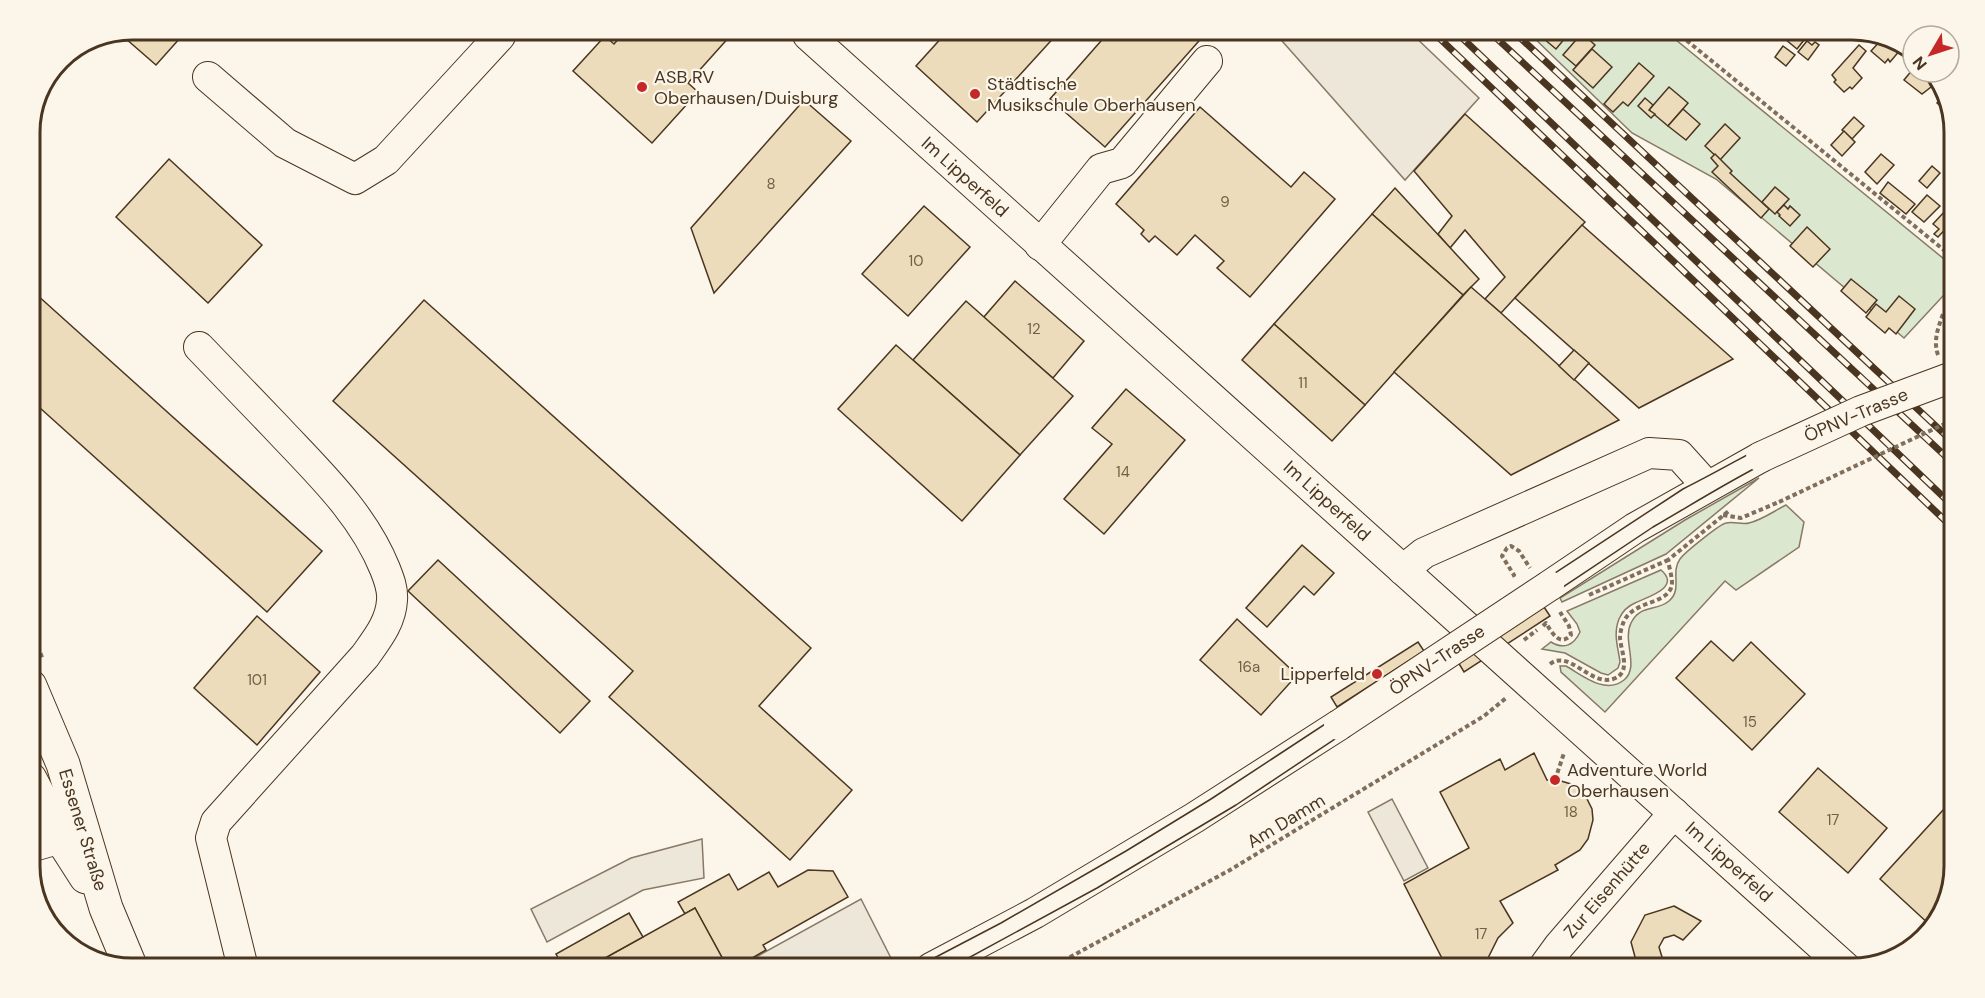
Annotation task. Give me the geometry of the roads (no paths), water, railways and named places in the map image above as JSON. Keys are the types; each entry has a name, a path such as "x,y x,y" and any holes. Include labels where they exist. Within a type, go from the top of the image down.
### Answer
{"main road":[{"name":"Essener Straße","path":"41,712 63,764 106,908 127,957"},
{"name":"Essener Straße","path":"41,800 61,837 106,908"}],"street":[{"path":"208,77 285,143 355,179 386,160 496,40"},
{"name":"Im Lipperfeld","path":"814,40 1835,958"},
{"path":"1040,244 1101,169 1122,163 1208,61"},
{"path":"199,347 332,486 359,519 391,583 393,598 390,613 381,634 365,656 216,822 211,838 241,958"},
{"name":"ÖPNV-Trasse","path":"950,958 1045,907 1194,818 1339,725 1635,528 1761,457 1944,371"},
{"path":"1403,570 1424,553 1649,453 1679,455 1707,486"},
{"name":"Zur Eisenhütte","path":"1550,958 1674,813"},
{"path":"41,843 61,837"}],"tram line":[{"path":"934,958 1001,923 1211,799 1683,489 1816,420 1855,403 1944,371"},
{"path":"968,958 1097,888 1236,805 1653,527 1710,493 1814,439 1884,410 1944,389"}],"railway":[{"path":"1441,40 1944,520"},
{"path":"1464,40 1944,498"},
{"path":"1499,40 1944,455"},
{"path":"1523,40 1944,434"}],"place":[{"name":"ASB RV Oberhausen/Duisburg","path":"642,87"},
{"name":"Städtische Musikschule Oberhausen","path":"975,94"},
{"name":"Lipperfeld","path":"1377,674"},
{"name":"Adventure World Oberhausen","path":"1555,780"}]}
